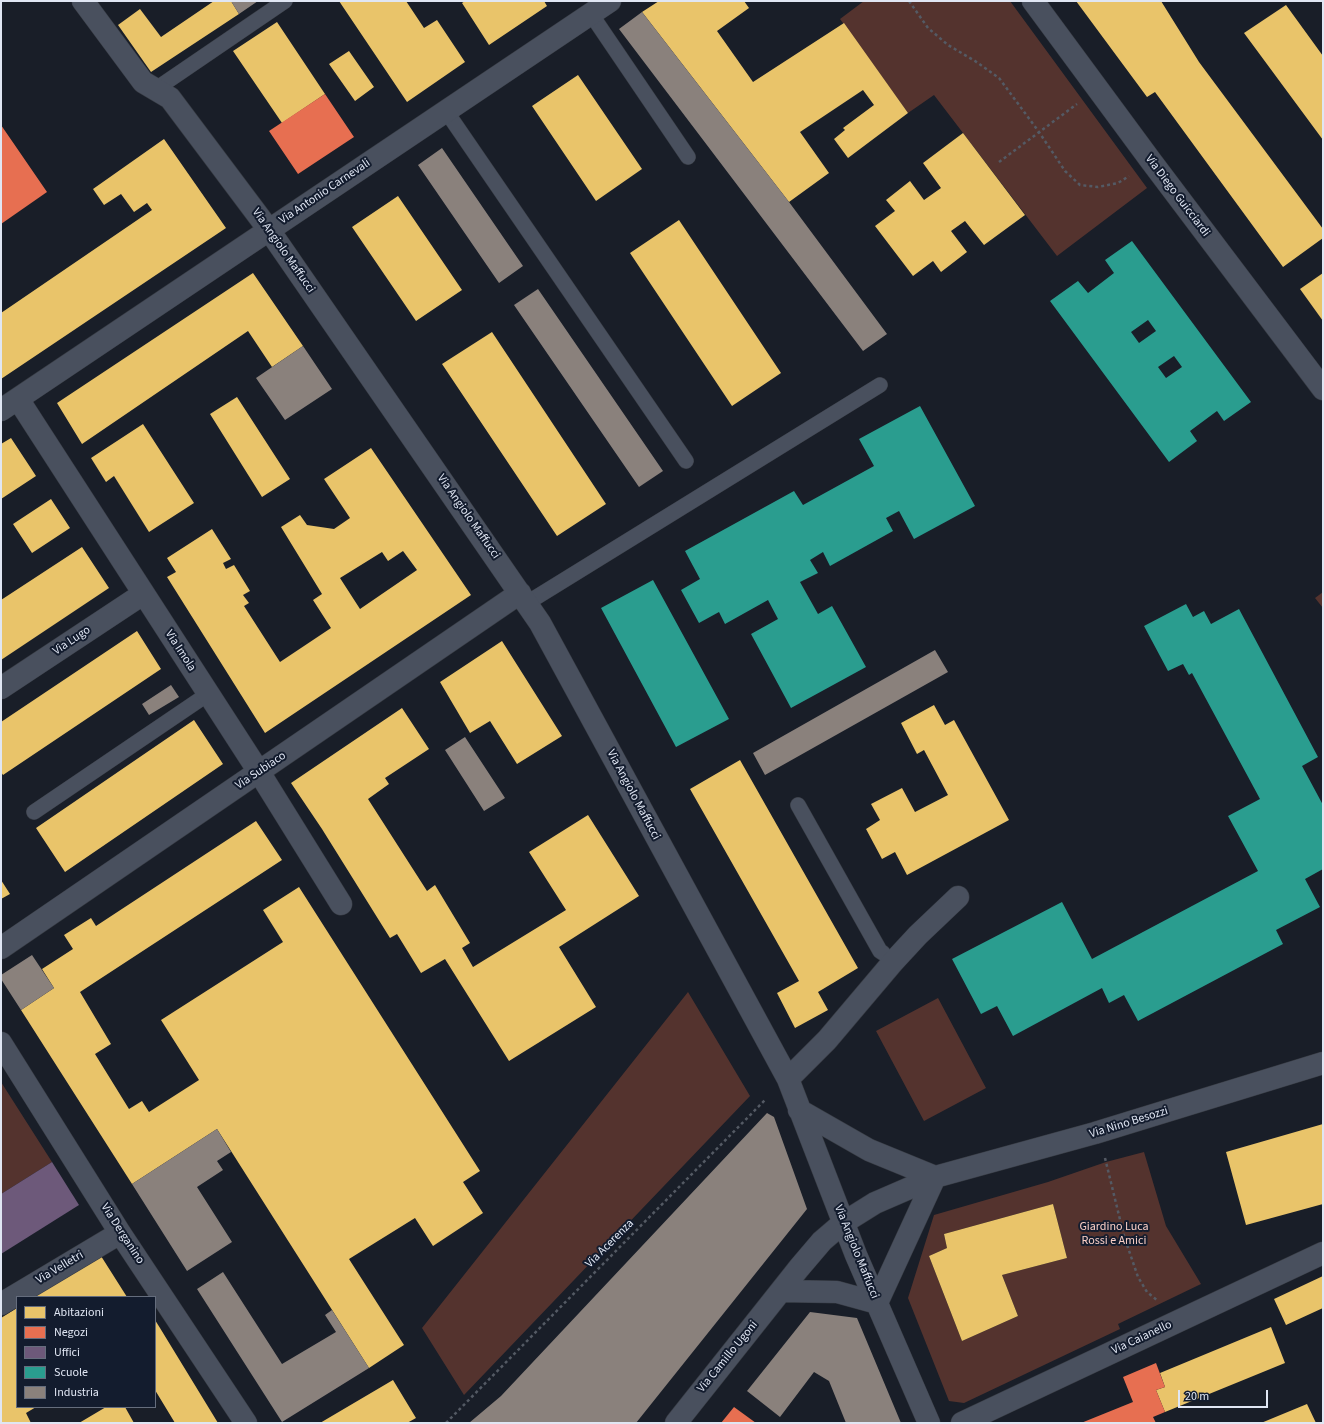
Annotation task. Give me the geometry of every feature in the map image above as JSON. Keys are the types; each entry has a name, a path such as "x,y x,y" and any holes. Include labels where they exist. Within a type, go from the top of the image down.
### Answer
{"street":[{"name":"Via Angiolo Maffucci","path":"82,1 143,82 170,98 269,230 540,623 788,1079 843,1223 929,1423"},
{"name":"Via Antonio Carnevali","path":"10,404 610,1"},
{"name":"Via Diego Guicciardi","path":"1033,1 1151,161 1323,389"},
{"name":"Via Imola","path":"10,404 143,594 259,772 341,904"},
{"name":"Via Lugo","path":"1,688 143,594"},
{"name":"Via Subiaco","path":"1,948 259,772 523,598"},
{"path":"788,1079 828,1040 893,962 918,935 958,897"},
{"name":"Via Derganino","path":"1,1042 120,1233 246,1423"},
{"name":"Via Nino Besozzi","path":"843,1223 875,1203 935,1177 1095,1133 1323,1064"},
{"path":"781,1291 837,1292 877,1303 935,1177 869,1150 799,1110"},
{"name":"Via Camillo Ugoni","path":"676,1423 822,1241 843,1223"},
{"name":"Via Velletri","path":"1,1304 120,1233"},
{"name":"Via Caianello","path":"962,1423 1323,1253"}],"lane":[{"path":"156,89 285,1"},
{"path":"591,14 688,157"},
{"path":"446,111 686,461"},
{"path":"523,598 880,385"},
{"path":"34,812 208,694"},
{"path":"798,806 883,953"}],"path":[{"path":"909,1 928,28 948,45 975,61 999,78 1039,132 1065,171 1080,185 1098,187 1118,183 1130,176"},
{"path":"998,162 1082,100"},
{"name":"Via Acerenza","path":"446,1423 756,1109 788,1079"},
{"path":"1105,1158 1124,1236 1138,1277 1147,1292 1162,1304"}],"green space":[{"path":"864,1 1010,1 1147,188 1057,256 934,95 908,113 840,19"},
{"path":"1323,592 1323,608 1315,598"},
{"path":"688,992 750,1096 464,1395 422,1328"},
{"path":"938,998 986,1088 924,1121 876,1031"},
{"path":"1,1082 52,1162 1,1194"},
{"name":"Giardino Luca Rossi e Amici","path":"1144,1152 1166,1226 1201,1284 1118,1324 1120,1329 964,1403 949,1401 908,1298 934,1215 1048,1182 1106,1162","holes":["1053,1204 1067,1258 1002,1275 1018,1316 962,1341 929,1256 947,1248 944,1234"]}],"building: Abitazioni":[{"path":"214,1 231,1 239,14 151,72 118,25 140,9 161,37"},
{"path":"339,1 406,1 424,28 437,20 465,62 407,102"},
{"path":"465,1 544,1 547,6 489,45 462,3"},
{"path":"659,1 744,1 749,8 717,31 753,82 844,23 908,113 848,158 834,139 845,130 843,128 874,105 863,90 800,132 829,173 789,202 642,12"},
{"path":"1076,1 1161,1 1199,62 1323,229 1323,238 1283,267 1155,92 1147,97"},
{"path":"1286,5 1323,56 1323,140 1244,33"},
{"path":"277,22 325,94 282,123 233,51"},
{"path":"349,51 374,87 355,101 329,64"},
{"path":"578,75 642,169 596,201 532,106"},
{"path":"963,133 1025,215 984,245 965,221 951,231 967,252 941,272 933,261 913,276 875,226 895,211 886,200 910,181 924,200 941,188 923,163"},
{"path":"164,139 226,228 1,379 1,313 152,210 147,203 134,212 121,194 104,205 93,189"},
{"path":"398,196 462,290 416,321 352,227"},
{"path":"679,220 781,373 732,406 630,253"},
{"path":"253,273 303,346 272,367 248,331 82,444 57,403"},
{"path":"1323,273 1323,321 1300,289"},
{"path":"492,332 606,504 557,536 442,364"},
{"path":"237,397 290,479 262,497 210,414"},
{"path":"143,424 194,503 149,532 114,476 106,482 91,458"},
{"path":"11,438 36,476 1,499 1,444"},
{"path":"371,448 471,595 265,733 167,577 176,572 167,558 212,529 231,559 223,563 226,569 234,565 250,591 243,595 249,603 244,606 280,662 331,628 313,600 322,594 281,527 300,515 307,525 334,529 350,518 324,479","holes":["403,551 417,570 360,609 340,578 382,552 388,561"]},
{"path":"51,499 70,528 32,553 13,524"},
{"path":"82,547 109,588 1,660 1,600"},
{"path":"137,631 161,669 3,775 1,772 1,722"},
{"path":"502,641 562,736 517,764 490,721 470,733 440,682"},
{"path":"934,705 945,725 954,720 1009,820 907,875 895,852 882,859 866,829 880,820 871,804 902,788 915,812 948,795 924,750 917,754 901,723"},
{"path":"402,708 429,749 385,778 389,784 368,799 427,891 435,885 470,943 462,948 473,967 566,910 529,852 588,815 639,896 559,947 596,1007 509,1061 445,959 421,973 397,934 390,938 322,829 291,783"},
{"path":"194,720 223,764 65,872 36,828"},
{"path":"740,760 858,968 818,992 828,1010 795,1028 777,993 799,981 690,789"},
{"path":"256,821 282,860 80,992 111,1044 95,1054 129,1109 142,1101 149,1112 199,1080 161,1020 283,942 263,910 299,887 480,1171 463,1182 483,1213 433,1246 415,1218 349,1259 404,1345 369,1368 217,1129 132,1184 21,1010 54,988 42,969 73,949 64,935 91,918 96,926"},
{"path":"1,880 10,894 1,899"},
{"path":"1323,1124 1323,1204 1246,1225 1226,1152"},
{"path":"1053,1204 1067,1258 1002,1275 1018,1316 962,1341 929,1256 947,1248 944,1234"},
{"path":"101,1256 126,1296 36,1296"},
{"path":"1323,1276 1323,1308 1286,1325 1274,1299"},
{"path":"16,1309 16,1408 34,1408 26,1413 31,1423 1,1423 1,1318"},
{"path":"156,1322 218,1423 175,1423 156,1392"},
{"path":"1271,1327 1285,1363 1165,1412 1156,1390 1165,1387 1160,1373"},
{"path":"393,1380 416,1418 407,1423 320,1423"},
{"path":"1307,1404 1316,1423 1261,1423"},
{"path":"104,1408 126,1408 134,1423 79,1423"}],"building: Negozi":[{"path":"325,94 354,137 298,174 269,131"},
{"path":"1,125 47,192 1,224"},
{"path":"1156,1363 1165,1387 1156,1390 1165,1412 1153,1417 1156,1423 1081,1423 1133,1402 1123,1377"},
{"path":"734,1407 756,1423 721,1423"}],"building: Uffici":[{"path":"52,1162 79,1205 1,1254 1,1194"}],"building: Scuole":[{"path":"1132,241 1251,402 1224,421 1217,411 1190,431 1197,441 1169,462 1050,301 1078,281 1088,293 1114,273 1105,260","holes":["1148,320 1156,331 1139,343 1131,332","1174,356 1182,367 1166,378 1158,367"]},
{"path":"920,406 975,506 914,539 899,511 886,518 893,531 830,566 823,552 810,560 818,573 800,582 818,614 832,606 866,667 791,708 751,634 778,619 768,600 725,624 719,612 699,623 681,590 700,579 685,551 794,491 803,505 874,466 859,439"},
{"path":"653,580 729,719 676,747 601,608"},
{"path":"1186,604 1193,617 1204,611 1211,624 1239,609 1318,757 1302,766 1323,805 1323,869 1305,879 1320,907 1276,930 1283,944 1138,1021 1124,995 1109,1003 1102,988 1013,1036 997,1006 981,1014 952,959 1062,902 1092,959 1258,871 1228,816 1260,799 1192,673 1189,675 1183,664 1168,671 1144,626"}],"building: Industria":[{"path":"231,1 258,1 239,14"},
{"path":"642,12 789,202 887,334 863,351 619,29"},
{"path":"442,148 523,266 499,283 418,165"},
{"path":"538,289 663,471 639,487 514,305"},
{"path":"303,346 332,389 285,420 256,378"},
{"path":"935,650 948,672 765,775 753,753"},
{"path":"171,685 179,697 149,715 142,704"},
{"path":"465,737 505,798 484,811 445,750"},
{"path":"32,955 54,988 21,1010 1,979 1,975"},
{"path":"767,1113 774,1117 807,1209 636,1423 469,1423 501,1396"},
{"path":"217,1129 231,1152 217,1161 223,1170 197,1187 232,1242 187,1271 132,1184"},
{"path":"223,1272 282,1364 336,1332 325,1315 332,1310 369,1368 282,1422 197,1289"},
{"path":"810,1312 857,1318 901,1423 846,1423 829,1381 814,1372 780,1417 747,1391"}]}
